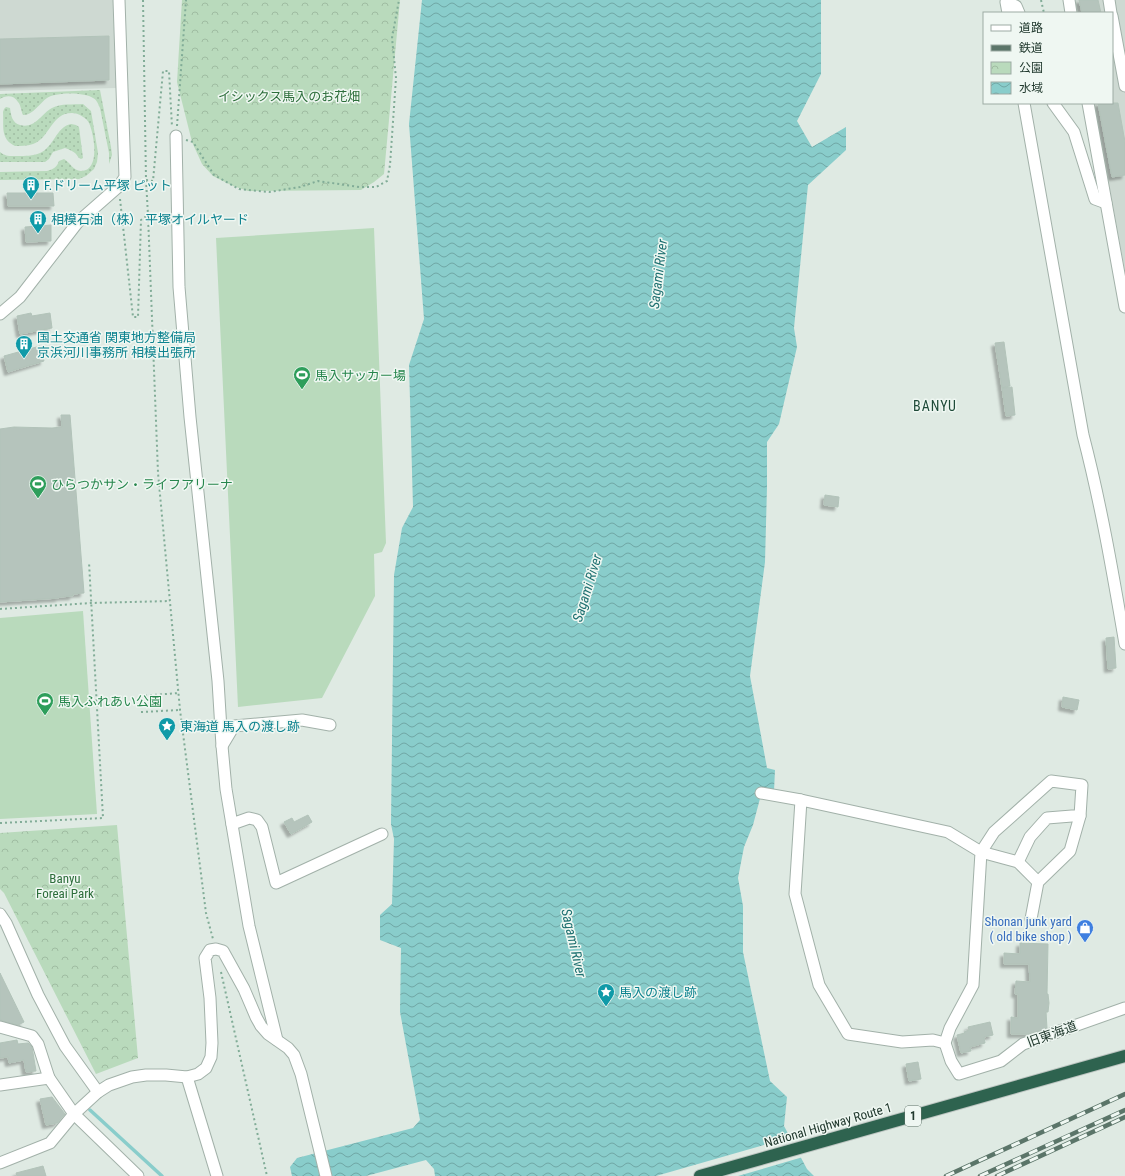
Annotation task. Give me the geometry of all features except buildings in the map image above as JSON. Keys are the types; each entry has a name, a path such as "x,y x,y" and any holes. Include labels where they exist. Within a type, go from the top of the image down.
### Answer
{"highway":[{"name":"National Highway Route 1","path":"700,1176 1125,1056"}],"street":[{"path":"0,314 20,297 78,222 119,186 124,177 119,0"},
{"path":"1068,0 1071,12"},
{"path":"1109,0 1111,12"},
{"path":"1008,12 1006,2 1016,6 1019,12"},
{"path":"1113,21 1125,86"},
{"path":"1024,104 1083,435 1095,482 1125,644"},
{"path":"1054,104 1074,132 1095,199 1106,203"},
{"path":"1088,104 1125,307"},
{"path":"178,134 179,286 190,417 218,682 226,789 249,926 277,1040"},
{"path":"222,746 234,726 302,720 330,725"},
{"path":"801,800 795,894 819,985 848,1034 902,1042 932,1040 945,1043 950,1028 973,985 981,852 994,832 1051,781 1082,785 1080,816 1070,851 1038,882 1031,920"},
{"path":"761,793 801,800 948,832 981,852 1018,862 1038,882"},
{"path":"1018,862 1030,837 1048,818 1080,816"},
{"path":"232,824 249,818 257,820 262,828 276,883 382,834"},
{"path":"0,914 6,923 38,995 65,1046 98,1092"},
{"path":"0,1163 50,1143 74,1114 108,1085 132,1077 146,1075 187,1077 198,1074 206,1068 211,1057 212,1029 205,958 210,950 216,949 223,951 244,989 261,1026 268,1034 288,1048 294,1055 301,1074 326,1176"},
{"name":"旧東海道","path":"945,1043 951,1061 959,1074 1001,1062 1023,1044 1125,1008"},
{"path":"0,1027 32,1036 38,1044 49,1078 74,1114 138,1176"},
{"path":"187,1077 217,1176"},
{"path":"0,1085 49,1078"}],"path":[{"path":"142,0 146,180 158,473 180,710 206,913 216,949"},
{"path":"178,134 186,0"},
{"path":"178,134 193,142 214,175 239,189 269,192 300,187 318,181 359,187 376,187 387,181 390,165 396,78 392,38 399,0"},
{"path":"1041,0 1044,12"},
{"path":"146,180 153,181 163,71 170,71 178,134"},
{"path":"119,186 133,317 138,317 141,220 148,216"},
{"path":"0,824 103,818 89,562"},
{"path":"0,608 91,603 170,601"},
{"path":"140,696 179,694"},
{"path":"141,712 180,710"},
{"path":"221,972 267,1176"}],"shaded area":[{"path":"0,0 113,0 116,88 0,91"},
{"path":"1075,0 1125,0 1125,271 1094,104 1113,104 1113,12 1078,12"}],"green space":[{"name":"イシックス馬入のお花畑","path":"182,0 400,0 384,174 361,190 248,191 233,186 213,176 202,164 192,142 177,82"},
{"path":"100,90 112,155 109,164 109,153 100,108 93,98 77,94 51,96 36,109 26,115 23,115 20,105 14,98 7,96 0,99 0,94"},
{"path":"83,104 91,111 98,153 97,162 94,169 86,176 79,179 0,180 0,172 47,171 55,168 59,161 64,159 78,171 87,169 94,159 93,135 89,123 86,119 79,115 72,113 59,117 39,141 28,145 15,146 10,143 5,136 3,127 3,112 6,107 10,108 11,116 17,124 25,126 34,123 56,106"},
{"path":"71,124 79,127 83,158 80,159 75,153 65,148 53,152 49,159 45,162 0,162 0,152 4,155 11,156 29,156 40,153 49,146 62,129"},
{"name":"馬入サッカー場","path":"374,228 386,543 382,552 374,554 375,596 322,698 238,707 216,238"},
{"name":"馬入ふれあい公園","path":"83,611 97,814 0,819 0,618"},
{"name":"Banyu Foreai Park","path":"117,825 138,1058 96,1074 4,893 0,889 0,833"}],"water":[{"name":"Sagami River","path":"422,0 821,0 821,74 797,121 812,147 846,127 846,150 808,185 794,328 797,347 779,424 767,442 765,562 750,676 767,768 775,770 774,791 762,791 753,825 744,847 738,878 743,906 743,952 770,1081 787,1097 784,1126 807,1169 814,1176 435,1176 434,1169 426,1160 366,1176 292,1176 290,1167 297,1158 413,1128 420,1120 400,1012 401,948 380,940 380,915 392,904 394,839 391,824 394,575 402,528 413,507 409,365 424,319 409,124"}],"pier":[{"path":"792,1137 803,1157 738,1176 656,1176"}],"waterway":[{"path":"90,1110 162,1176"}],"railway":[{"path":"946,1176 1125,1094"},
{"path":"980,1176 1125,1110"},
{"path":"997,1176 1125,1117"}],"place":[{"name":"F.ドリーム平塚 ピット","path":"31,200"},
{"name":"相模石油（株） 平塚オイルヤード","path":"38,234"},
{"name":"国土交通省 関東地方整備局 京浜河川事務所 相模出張所","path":"24,359"},
{"name":"馬入サッカー場","path":"302,390"},
{"name":"ひらつかサン・ライフアリーナ","path":"38,499"},
{"name":"馬入ふれあい公園","path":"45,716"},
{"name":"東海道 馬入の渡し跡","path":"167,741"},
{"name":"Shonan junk yard ( old bike shop )","path":"1085,943"},
{"name":"馬入の渡し跡","path":"606,1007"}],"district":[{"name":"BANYU","path":"935,406"}]}
